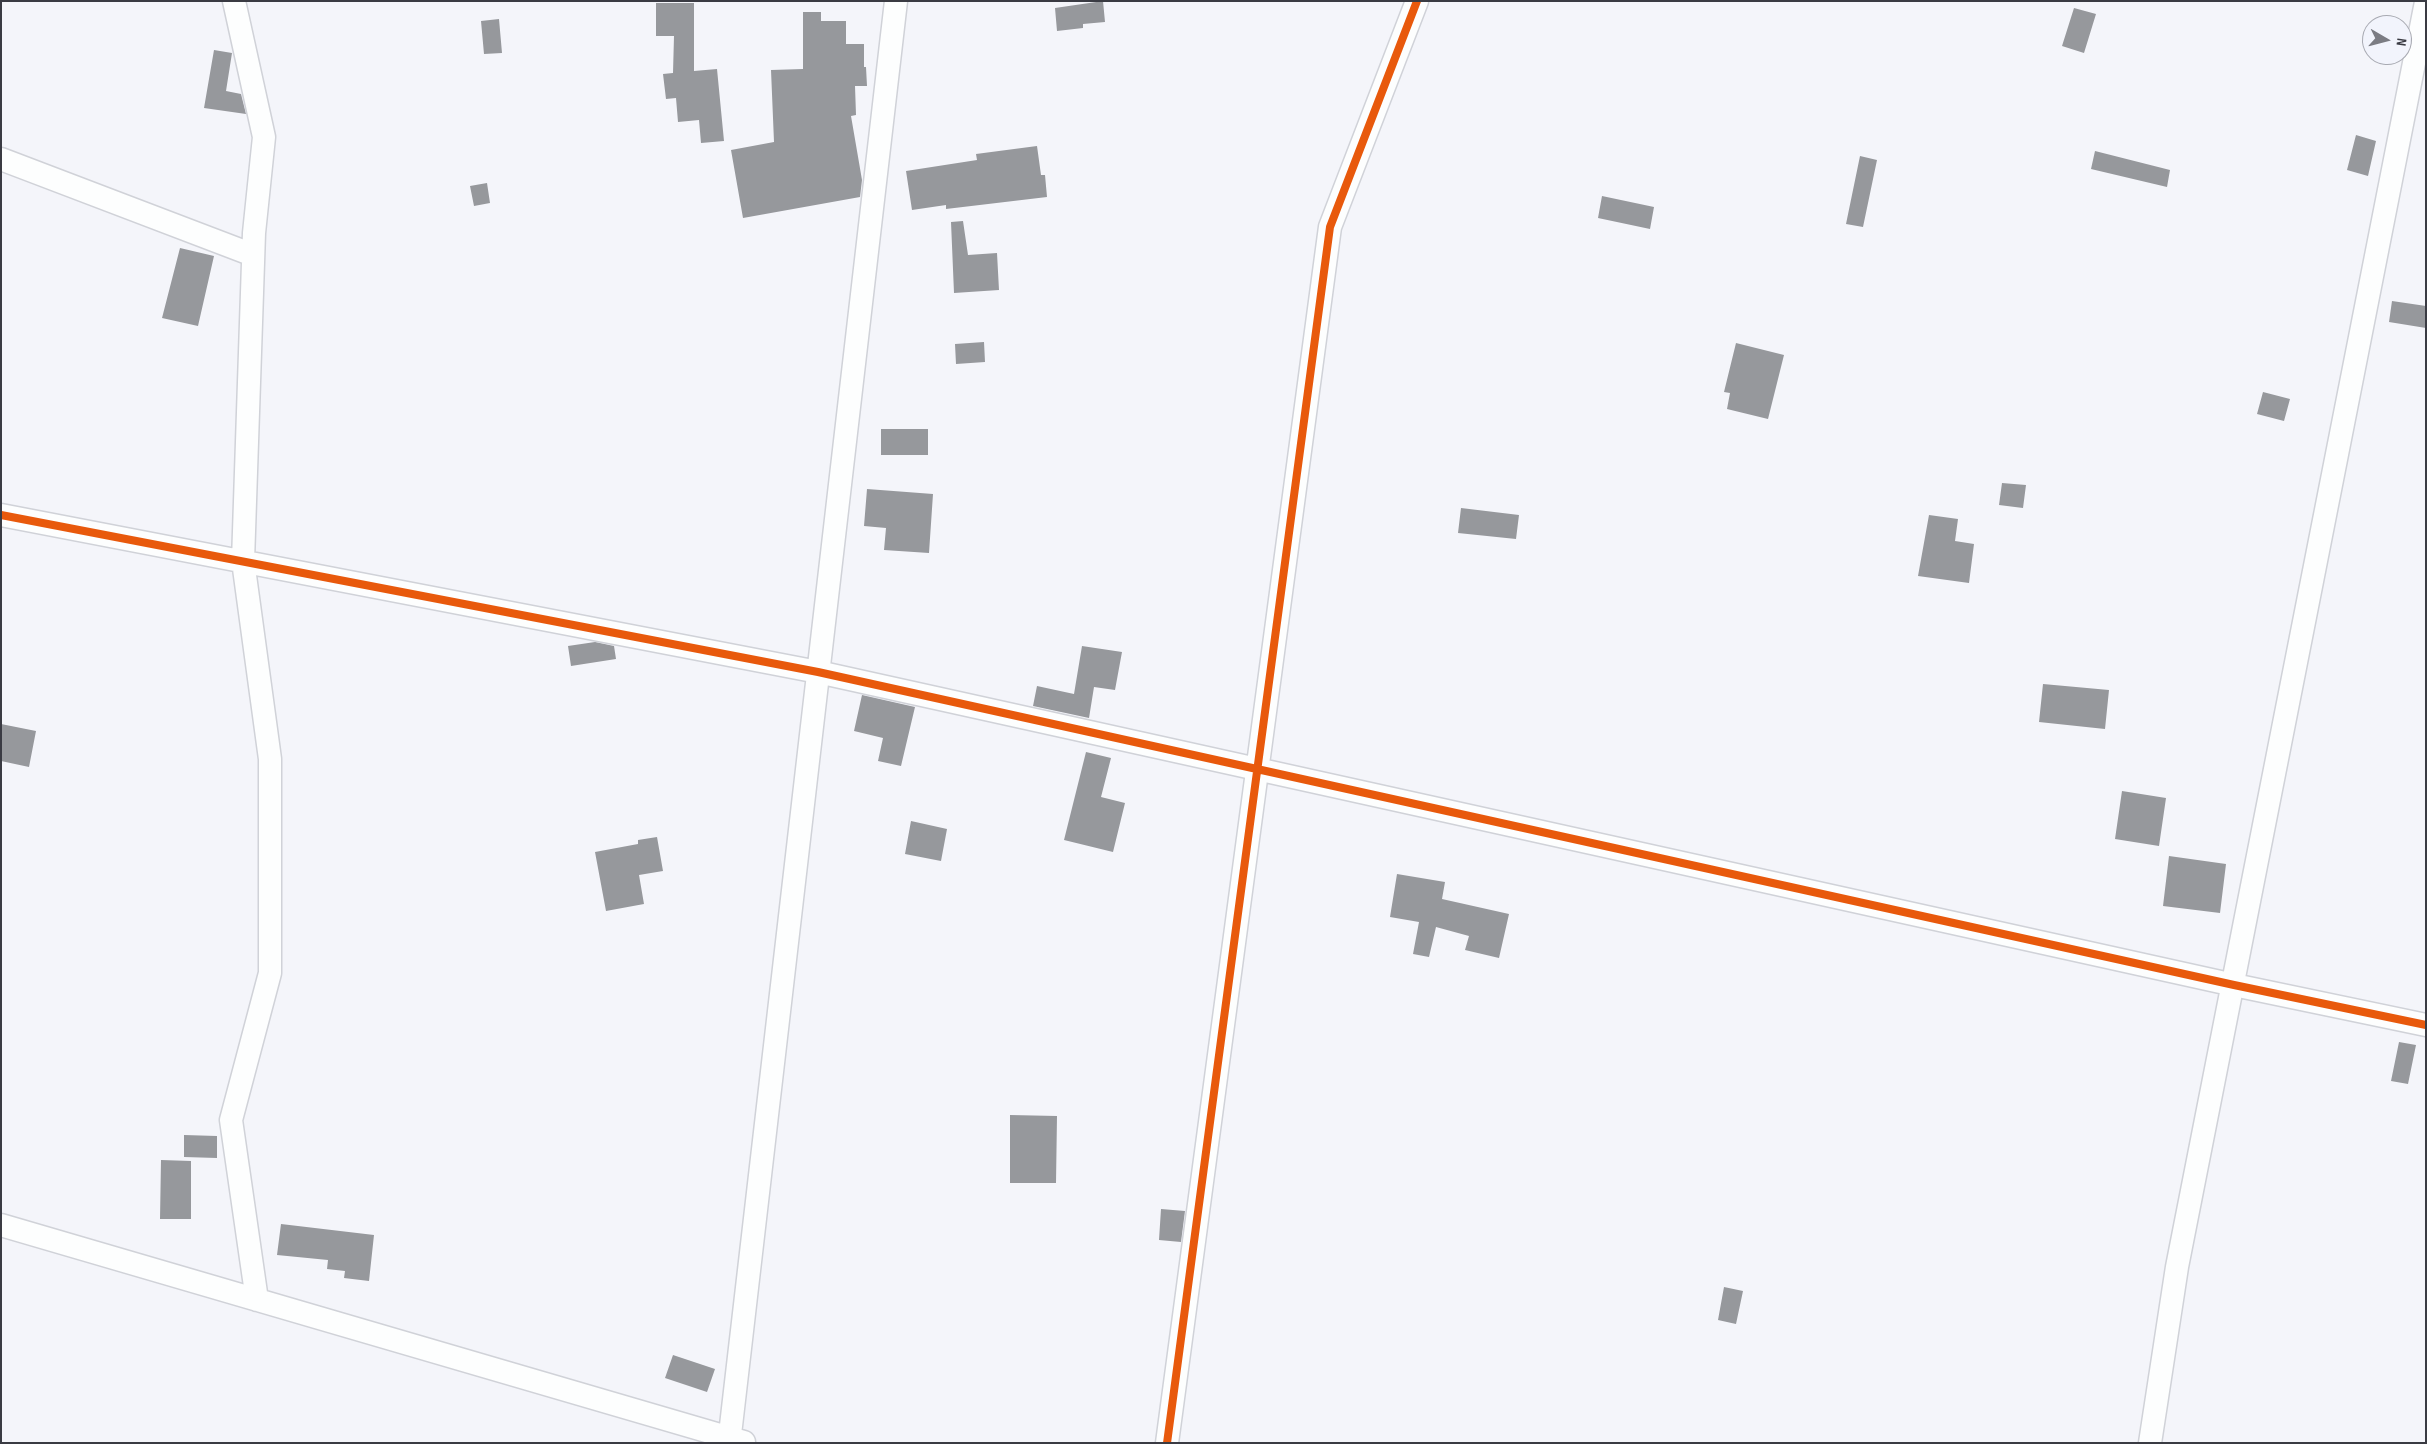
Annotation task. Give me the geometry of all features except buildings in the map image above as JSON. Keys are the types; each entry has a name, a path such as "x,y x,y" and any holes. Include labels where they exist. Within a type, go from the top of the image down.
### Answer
{"street":[{"path":"234,1 264,137 253,256 243,561 270,759 270,973 231,1120 257,1300"},
{"path":"1,1225 735,1441 818,672 896,1"},
{"path":"1167,1443 1330,227 1417,1"},
{"path":"2150,1443 2177,1267 2426,2"},
{"path":"1,160 253,256"},
{"path":"1,515 818,672 2234,985 2426,1025"}],"cycle path":[{"path":"1167,1443 1330,227 1417,1"},
{"path":"1,515 818,672 2234,985 2426,1025"}]}
